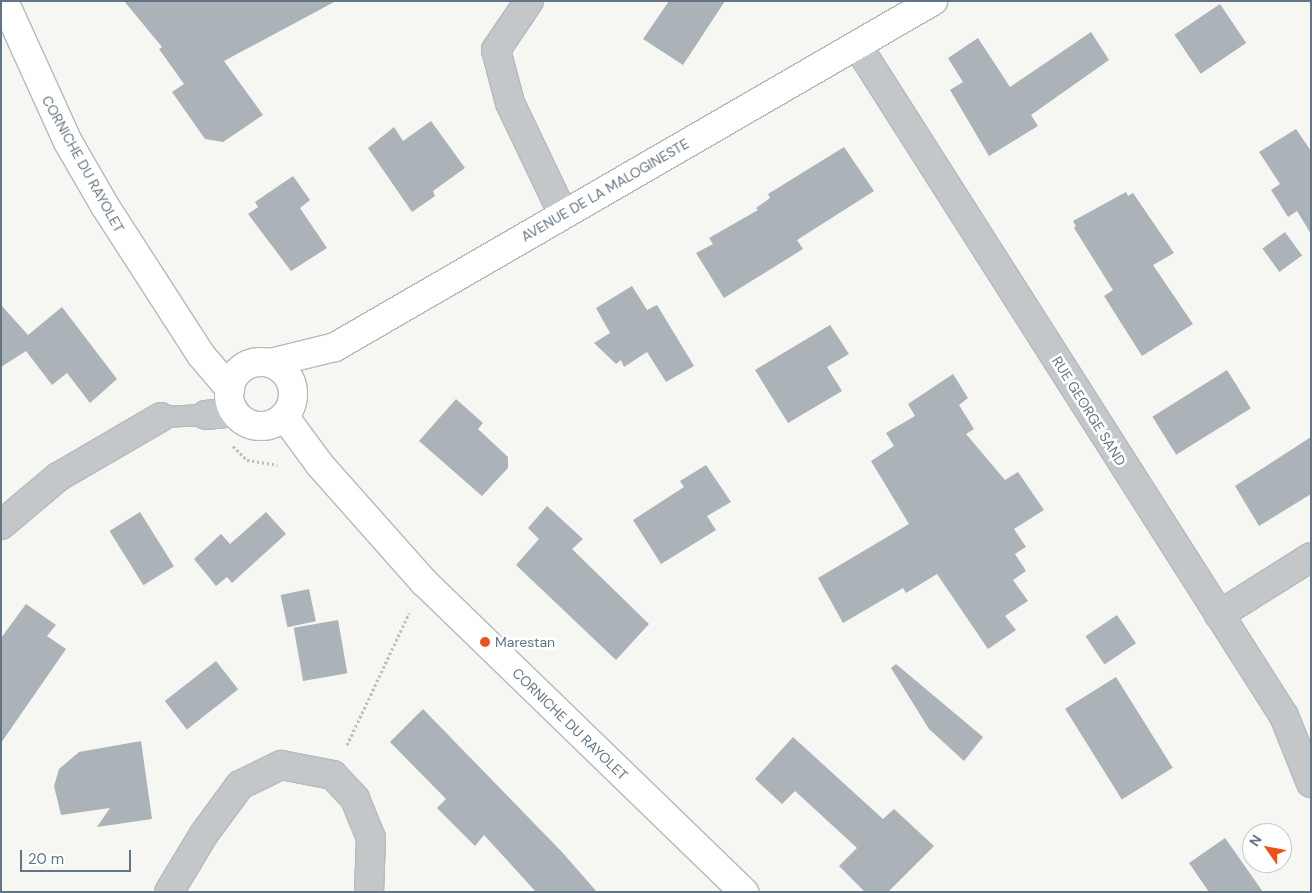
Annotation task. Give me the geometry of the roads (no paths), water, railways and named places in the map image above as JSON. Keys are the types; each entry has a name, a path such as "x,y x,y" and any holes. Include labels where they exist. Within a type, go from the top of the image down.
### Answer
{"main road":[{"name":"CORNICHE DU RAYOLET","path":"4,1 68,142 146,274 176,319 247,422 257,426 276,422 284,416 290,407 292,386 281,368 260,363 211,346 176,319"},
{"name":"AVENUE DE LA MALOGINESTE","path":"260,363 335,346 933,1"},
{"path":"233,400 233,378 260,363"},
{"name":"CORNICHE DU RAYOLET","path":"284,416 320,465 424,582 744,892"}],"street":[{"path":"529,1 496,50 510,103 563,214"},
{"name":"RUE GEORGE SAND","path":"856,46 1288,722 1311,783"},
{"path":"206,415 233,400"},
{"path":"1,525 58,477 160,417"},
{"path":"1219,615 1311,557"},
{"path":"169,892 204,834 240,784 281,765 333,775 355,799 371,838 369,892"}],"lane":[{"path":"160,417 206,415"}],"place":[{"name":"Marestan","path":"485,642"}]}
